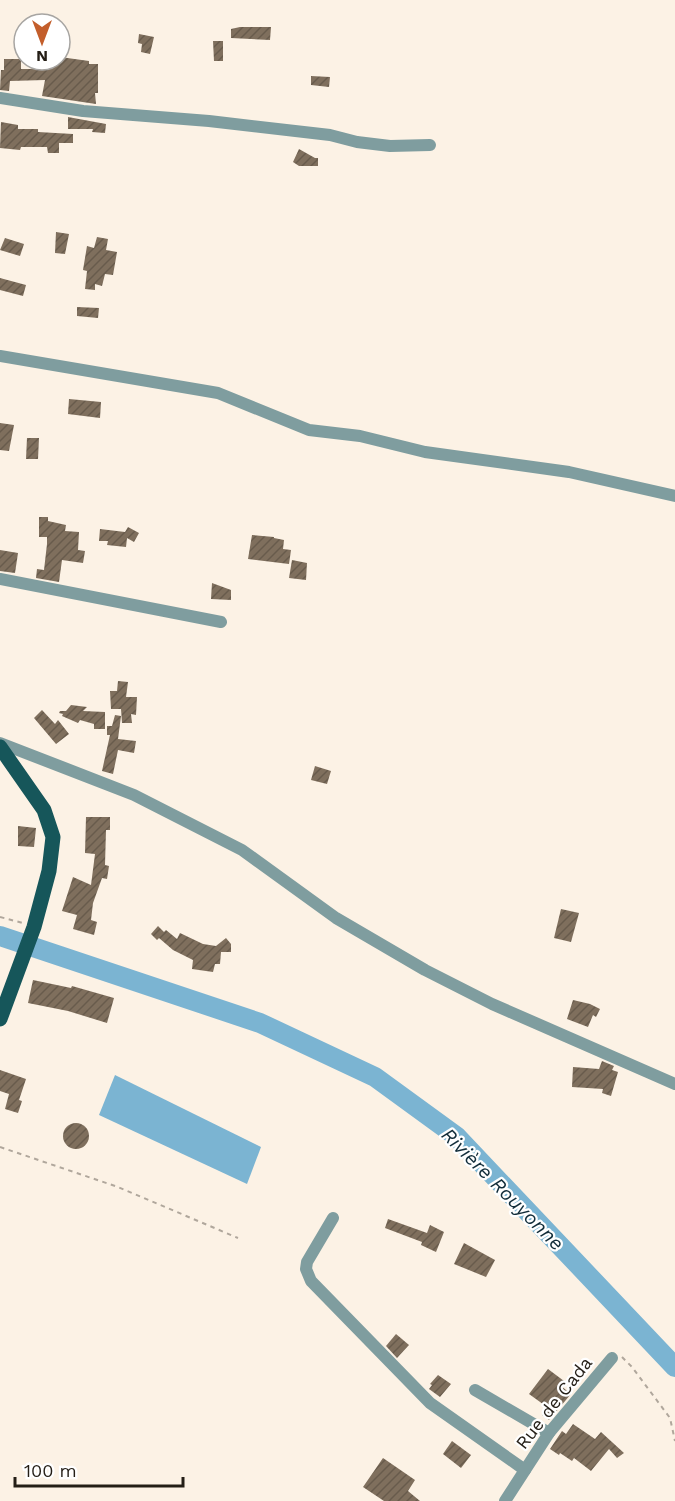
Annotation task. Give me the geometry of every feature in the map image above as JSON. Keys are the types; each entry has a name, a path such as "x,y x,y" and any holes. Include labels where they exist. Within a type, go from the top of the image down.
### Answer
{"main road":[{"path":"0,745 44,810 53,837 49,871 34,927 0,1020"}],"street":[{"path":"0,98 83,111 209,121 330,135 357,142 390,146 430,145"},
{"path":"0,356 218,393 309,430 360,436 424,452 569,472 675,496"},
{"path":"0,579 221,622"},
{"path":"0,745 134,795 242,850 336,918 425,970 492,1004 675,1084"},
{"path":"333,1218 308,1263 306,1269 311,1281 430,1403 525,1470"},
{"name":"Rue de Cada","path":"505,1501 549,1433 612,1358"},
{"path":"475,1390 549,1433"}],"path":[{"path":"0,917 34,927"},
{"path":"0,1147 118,1187 238,1238"},
{"path":"612,1358 619,1355 626,1359 670,1418 675,1441"}],"water":[{"path":"115,1075 261,1147 247,1184 99,1115"}],"building":[{"path":"271,27 270,40 231,38 231,29"},
{"path":"139,34 154,37 150,54 141,52 142,44 138,43"},
{"path":"213,41 223,41 223,61 214,61"},
{"path":"4,59 12,59 12,72 72,72 72,59 89,61 89,64 98,64 96,104 42,96 45,80 10,81 9,91 0,90"},
{"path":"311,76 330,77 329,87 311,85"},
{"path":"68,117 106,124 105,133 92,132 93,129 68,129"},
{"path":"1,122 18,125 18,129 38,129 38,132 73,134 73,143 59,143 59,153 48,153 47,147 21,147 20,150 0,148"},
{"path":"299,149 318,158 318,166 299,166 293,162"},
{"path":"56,232 69,234 65,254 55,253"},
{"path":"97,237 108,239 106,250 117,252 113,275 105,274 102,286 95,284 95,290 85,289 87,271 83,270 87,246 94,248"},
{"path":"5,238 24,244 20,256 0,250"},
{"path":"0,278 26,285 23,296 0,290"},
{"path":"77,307 99,308 98,318 77,316"},
{"path":"69,399 101,402 100,418 68,414"},
{"path":"0,423 14,425 9,451 0,450"},
{"path":"27,438 39,438 38,459 26,459"},
{"path":"39,517 48,517 48,521 66,525 65,531 79,532 78,550 85,551 83,563 62,560 59,582 36,578 37,569 44,570 47,544 47,537 39,537"},
{"path":"128,527 139,533 134,542 127,538 126,547 107,545 108,541 99,541 100,529 125,532"},
{"path":"252,535 284,540 283,549 291,550 289,564 248,559"},
{"path":"0,550 18,553 15,573 0,571"},
{"path":"292,560 307,563 306,580 289,578"},
{"path":"212,583 231,590 231,600 211,599"},
{"path":"118,681 128,682 126,697 137,697 136,715 131,714 132,723 122,723 121,709 111,709 110,691 117,691"},
{"path":"71,705 87,707 83,711 105,712 105,729 94,729 94,724 80,720 78,723 59,713 66,711"},
{"path":"42,710 55,724 58,720 69,734 56,744 34,718"},
{"path":"115,715 121,716 118,739 136,741 134,753 118,750 113,774 102,771 110,735 107,735 107,726 112,726"},
{"path":"315,766 331,771 327,784 311,780"},
{"path":"86,817 110,817 110,830 106,830 105,865 109,866 107,879 102,878 93,903 91,920 97,922 94,935 73,929 77,915 62,911 73,877 91,885 95,854 85,853"},
{"path":"18,826 36,828 34,847 18,846"},
{"path":"561,909 579,913 571,942 554,938"},
{"path":"158,926 177,939 180,933 203,944 216,946 226,938 231,944 231,952 221,952 220,964 215,964 213,972 192,969 193,960 173,950 151,934"},
{"path":"33,980 71,988 72,986 114,998 107,1023 68,1011 28,1003"},
{"path":"573,1000 600,1009 596,1017 593,1015 588,1027 567,1019"},
{"path":"602,1061 614,1066 612,1070 618,1072 611,1096 602,1093 603,1089 572,1087 573,1067 599,1069"},
{"path":"0,1070 26,1079 19,1100 22,1101 18,1113 5,1109 9,1094 0,1091"},
{"path":"76,1123 85,1127 89,1136 85,1145 76,1149 67,1145 63,1136 67,1127"},
{"path":"388,1219 427,1233 430,1225 444,1232 436,1252 421,1245 422,1242 385,1228"},
{"path":"464,1243 495,1260 486,1277 454,1264"},
{"path":"396,1334 409,1345 397,1358 386,1346"},
{"path":"548,1369 564,1381 561,1386 571,1394 549,1420 542,1415 547,1407 529,1394"},
{"path":"438,1375 451,1384 440,1397 429,1389 432,1385 430,1384"},
{"path":"573,1424 595,1439 601,1432 624,1453 617,1458 609,1449 591,1471 574,1458 572,1461 550,1449 562,1431 566,1434"},
{"path":"452,1441 471,1455 461,1468 443,1454"},
{"path":"383,1458 415,1480 408,1491 420,1501 384,1501 363,1487"}],"waterway":[{"name":"Rivière Rouyonne","path":"0,936 260,1023 375,1077 456,1136 675,1367"}]}
